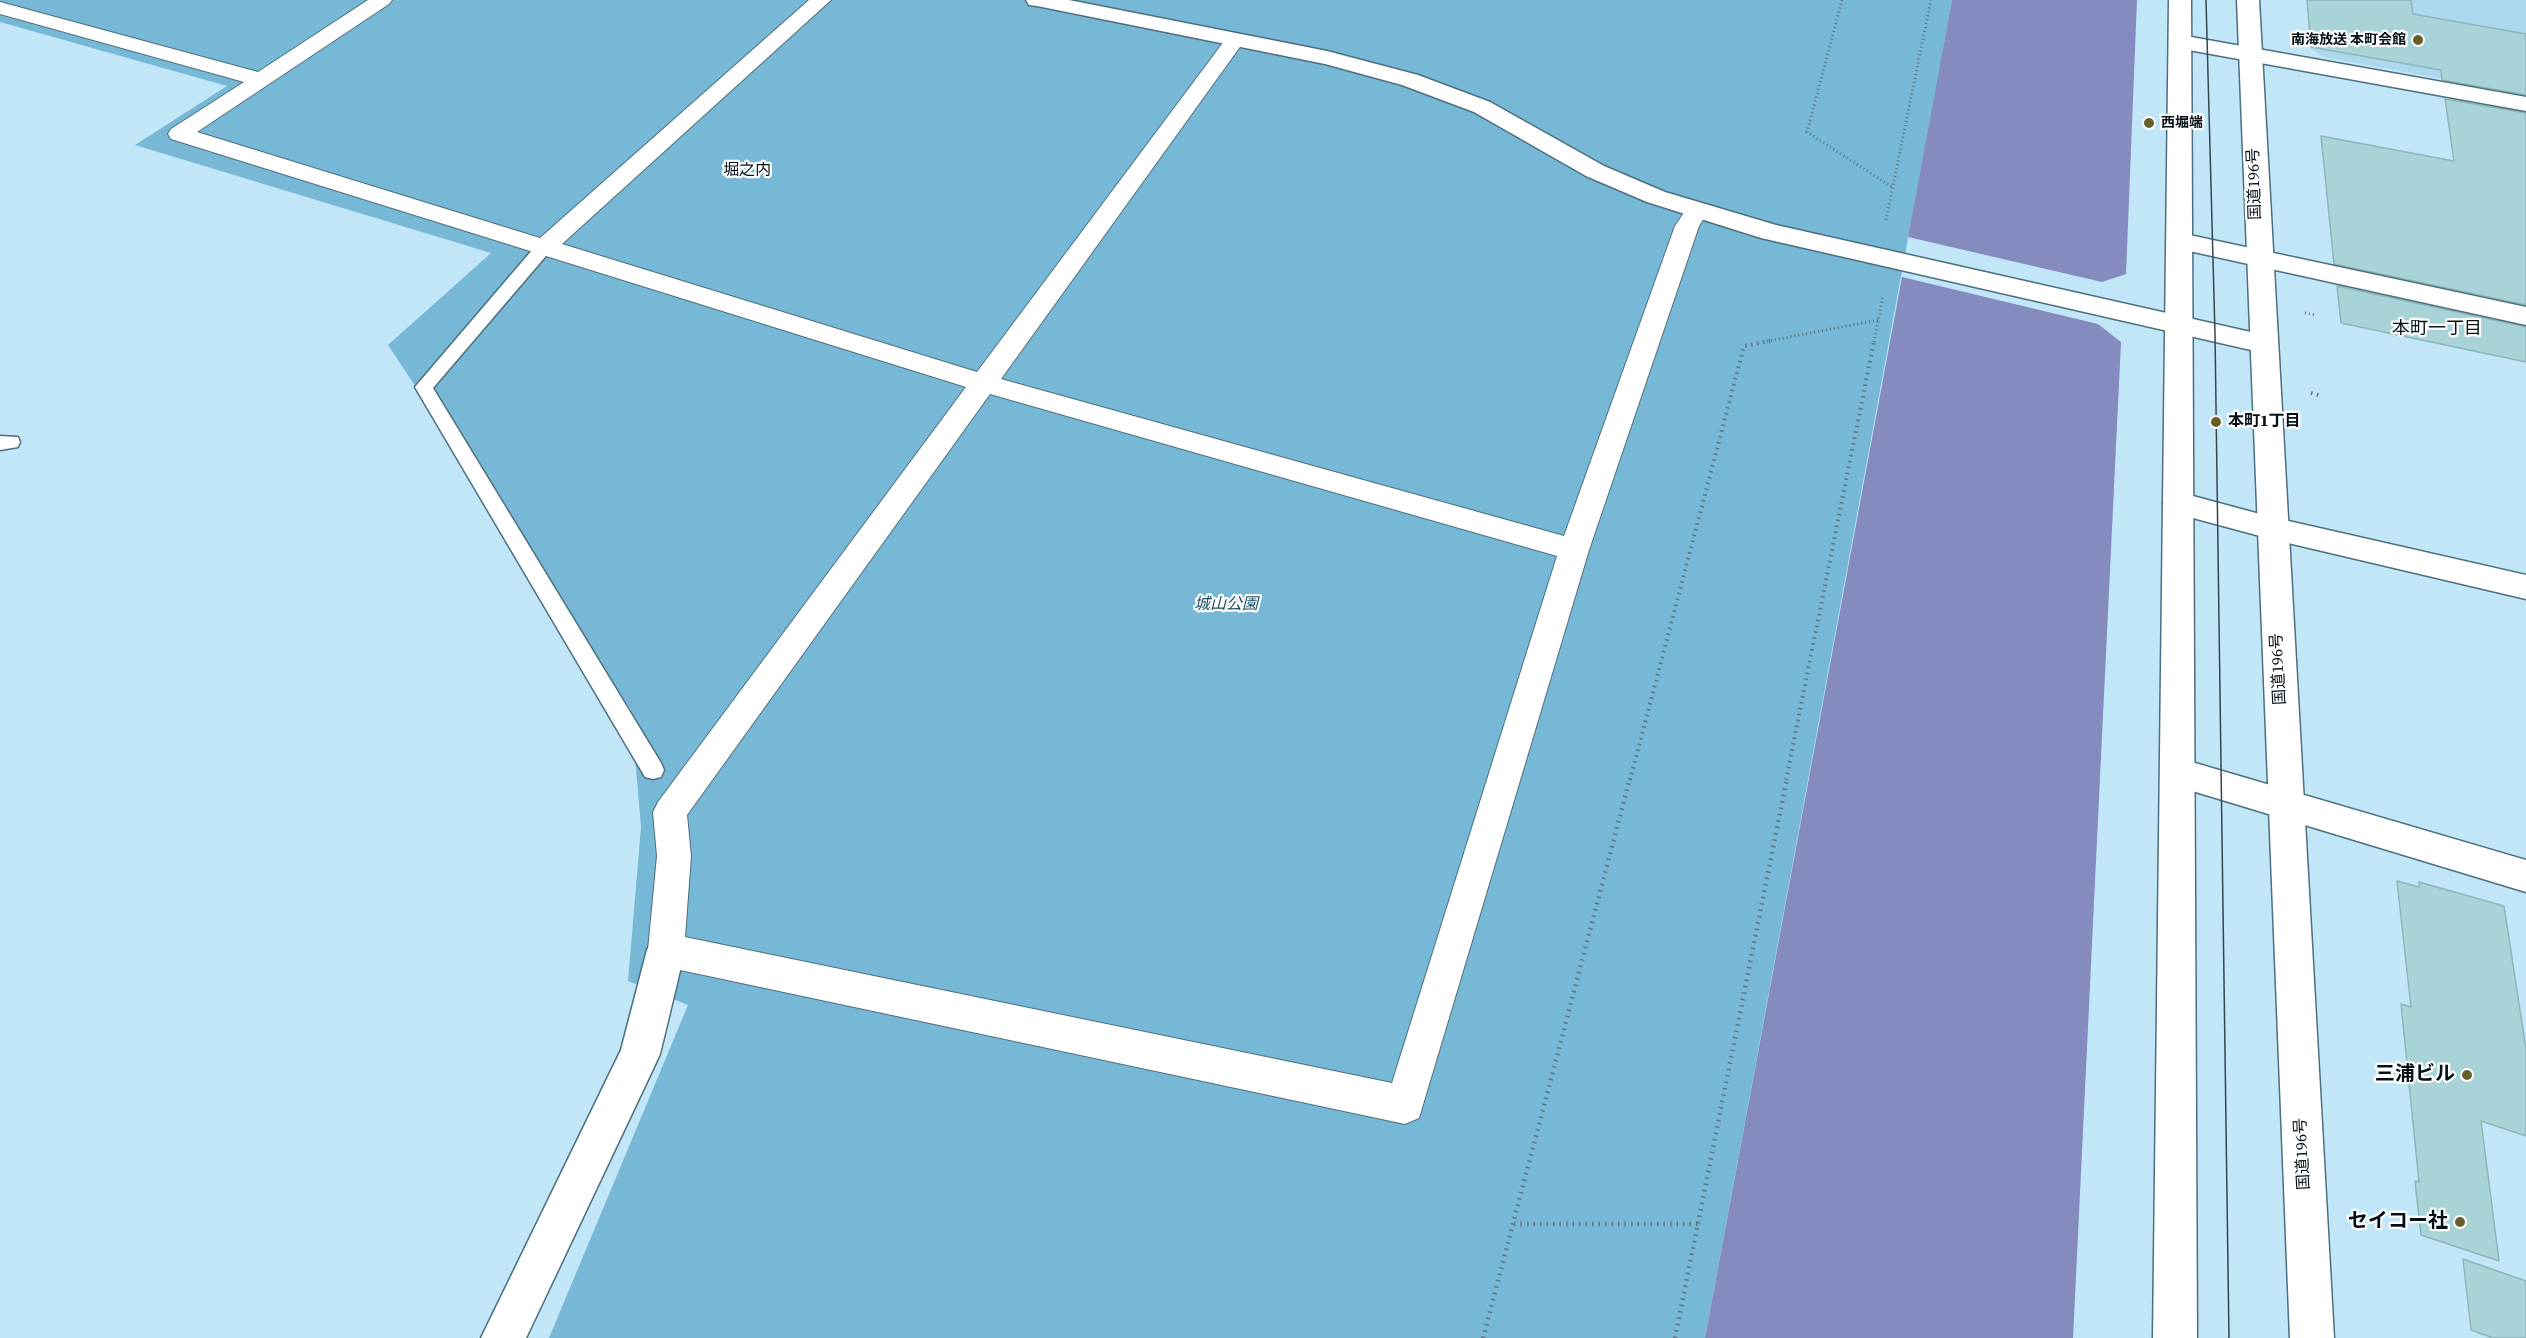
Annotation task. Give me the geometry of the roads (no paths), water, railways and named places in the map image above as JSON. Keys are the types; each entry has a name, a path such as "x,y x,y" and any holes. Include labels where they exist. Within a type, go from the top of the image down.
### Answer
{"main road":[{"path":"1037,0 1117,14 1327,58 1410,80 1482,107 1595,171 1696,210 1770,232 2264,344"},
{"path":"1072,0 1117,14"},
{"path":"2175,1338 2180,0"},
{"name":"国道196号","path":"2248,0 2271,528 2312,1338"},
{"path":"2180,42 2526,104"},
{"path":"2180,242 2526,316"},
{"path":"2178,503 2271,528 2526,587"},
{"path":"2178,773 2286,803 2526,876"},
{"path":"503,1338 640,1054 666,950"}],"street":[{"path":"382,0 179,135 545,246 983,383 1574,550"},
{"path":"545,246 821,0"},
{"path":"0,8 262,80"},
{"path":"1235,40 670,812 674,856 666,950 1405,1105 1574,550 1688,226 1696,210"}],"lane":[{"path":"545,246 423,387 653,770"}],"tram line":[{"path":"2206,0 2215,334 2229,1338"}],"place":[{"name":"南海放送 本町会館","path":"2418,40"},
{"name":"西堀端","path":"2149,123"},
{"name":"本町1丁目","path":"2216,422"},
{"name":"三浦ビル","path":"2467,1075"},
{"name":"セイコー社","path":"2460,1222"}],"district":[{"name":"堀之内","path":"747,171"},
{"name":"本町一丁目","path":"2437,329"}],"park label":[{"name":"城山公園","path":"1226,605"}]}
